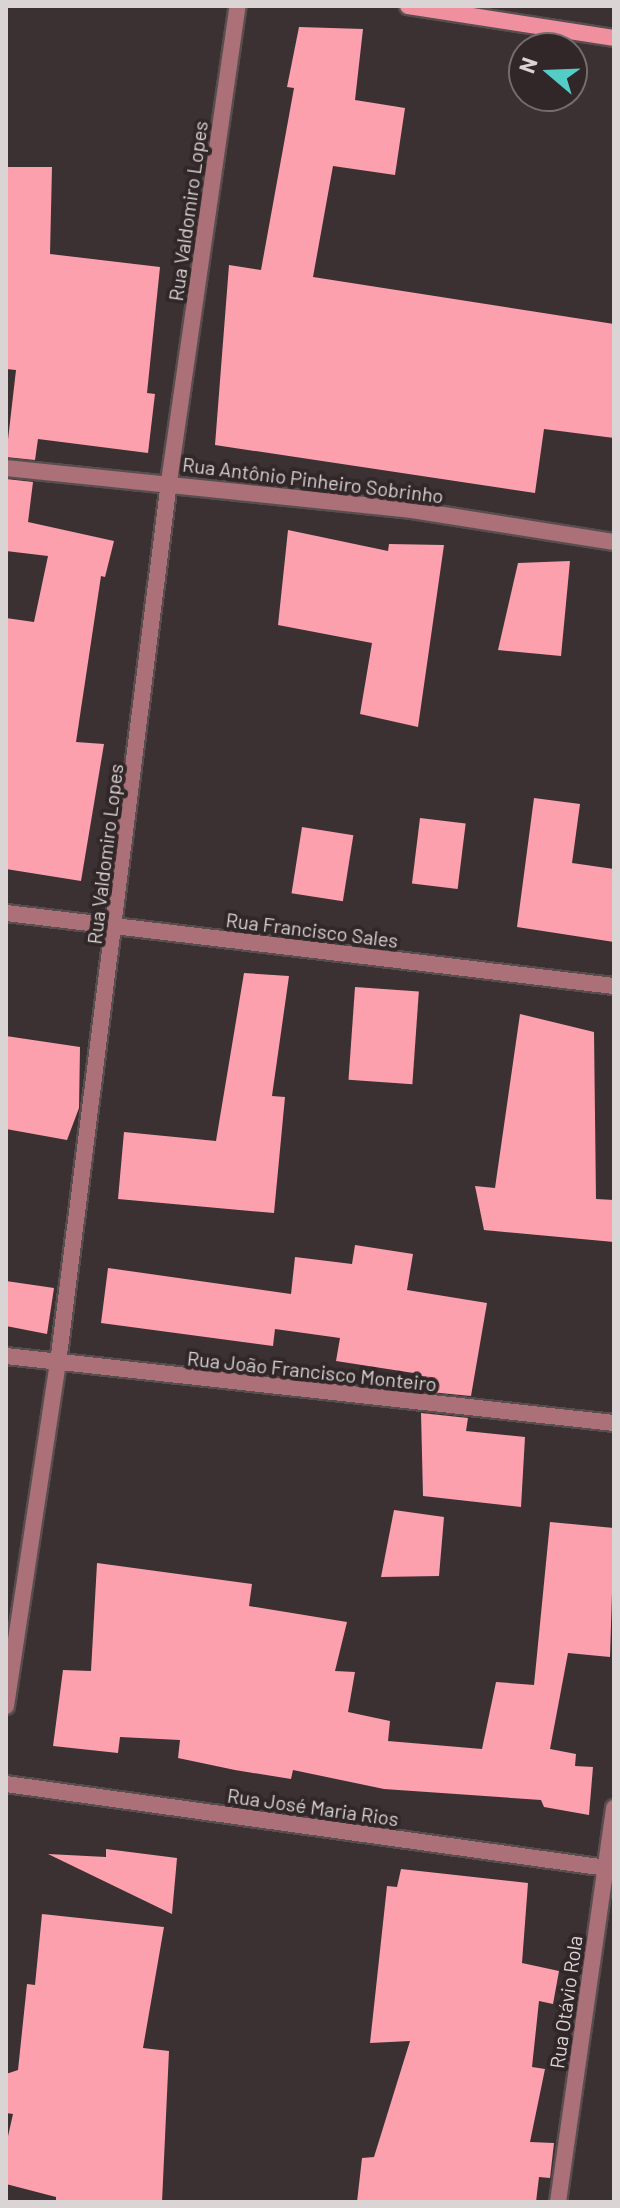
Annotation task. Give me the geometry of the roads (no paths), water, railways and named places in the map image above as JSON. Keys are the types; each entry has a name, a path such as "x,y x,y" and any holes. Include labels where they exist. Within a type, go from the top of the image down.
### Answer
{"main road":[{"path":"408,6 614,38"}],"street":[{"name":"Rua Valdomiro Lopes","path":"6,1706 58,1363 117,927 169,482 238,6"},
{"name":"Rua Antônio Pinheiro Sobrinho","path":"6,468 169,482 412,510 614,542"},
{"name":"Rua Francisco Sales","path":"6,913 614,986"},
{"name":"Rua João Francisco Monteiro","path":"6,1356 614,1423"},
{"name":"Rua José Maria Rios","path":"6,1784 610,1869"},
{"name":"Rua Otávio Rola","path":"558,2202 610,1869 614,1808"}]}
